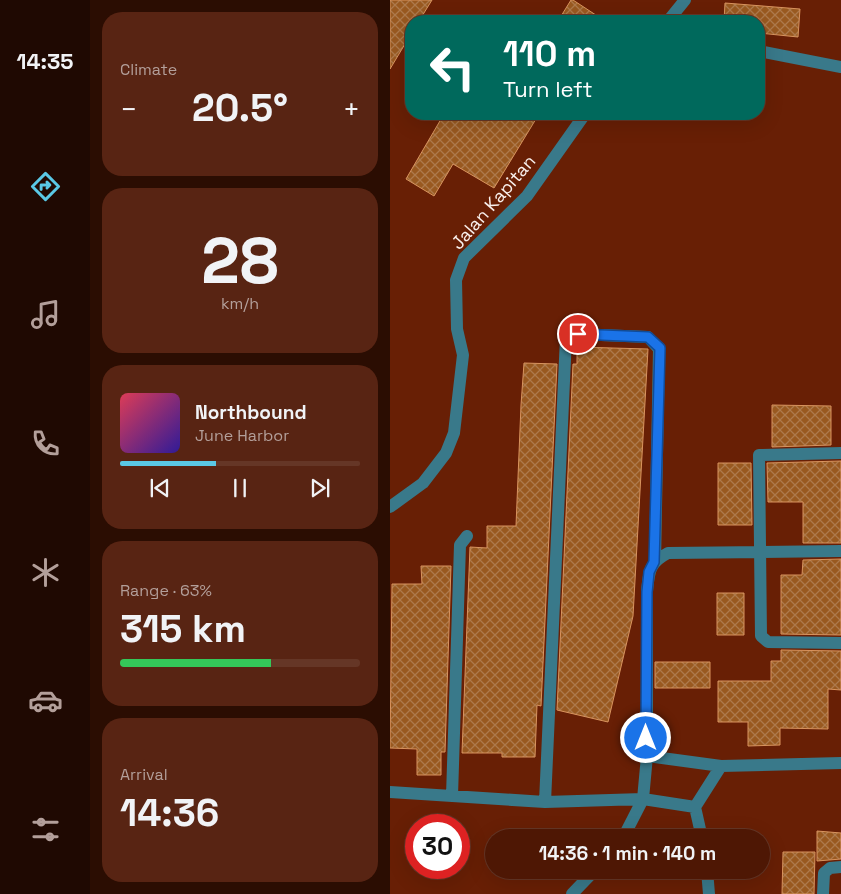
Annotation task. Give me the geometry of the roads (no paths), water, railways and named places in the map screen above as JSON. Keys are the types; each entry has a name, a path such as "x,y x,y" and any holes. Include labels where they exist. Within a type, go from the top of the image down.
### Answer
{"street":[{"path":"673,15 685,0"},
{"path":"765,52 841,67"},
{"name":"Jalan Kapitan","path":"390,507 423,483 446,453 454,433 463,355 457,329 456,280 464,258 527,196 581,120"},
{"path":"545,802 566,337 578,334 648,337 660,348 654,562 649,572 647,592 644,799 628,829"},
{"path":"841,453 759,455 761,636 768,642 841,642"},
{"path":"452,796 460,546 467,536"},
{"path":"654,562 668,554 841,551"},
{"path":"646,756 722,766 841,763"},
{"path":"700,829 695,808 722,766"},
{"path":"390,792 545,802 644,799 695,808"},
{"path":"823,894 824,873 830,868 841,867"},
{"path":"572,894 586,879"},
{"path":"708,879 708,894"}]}
